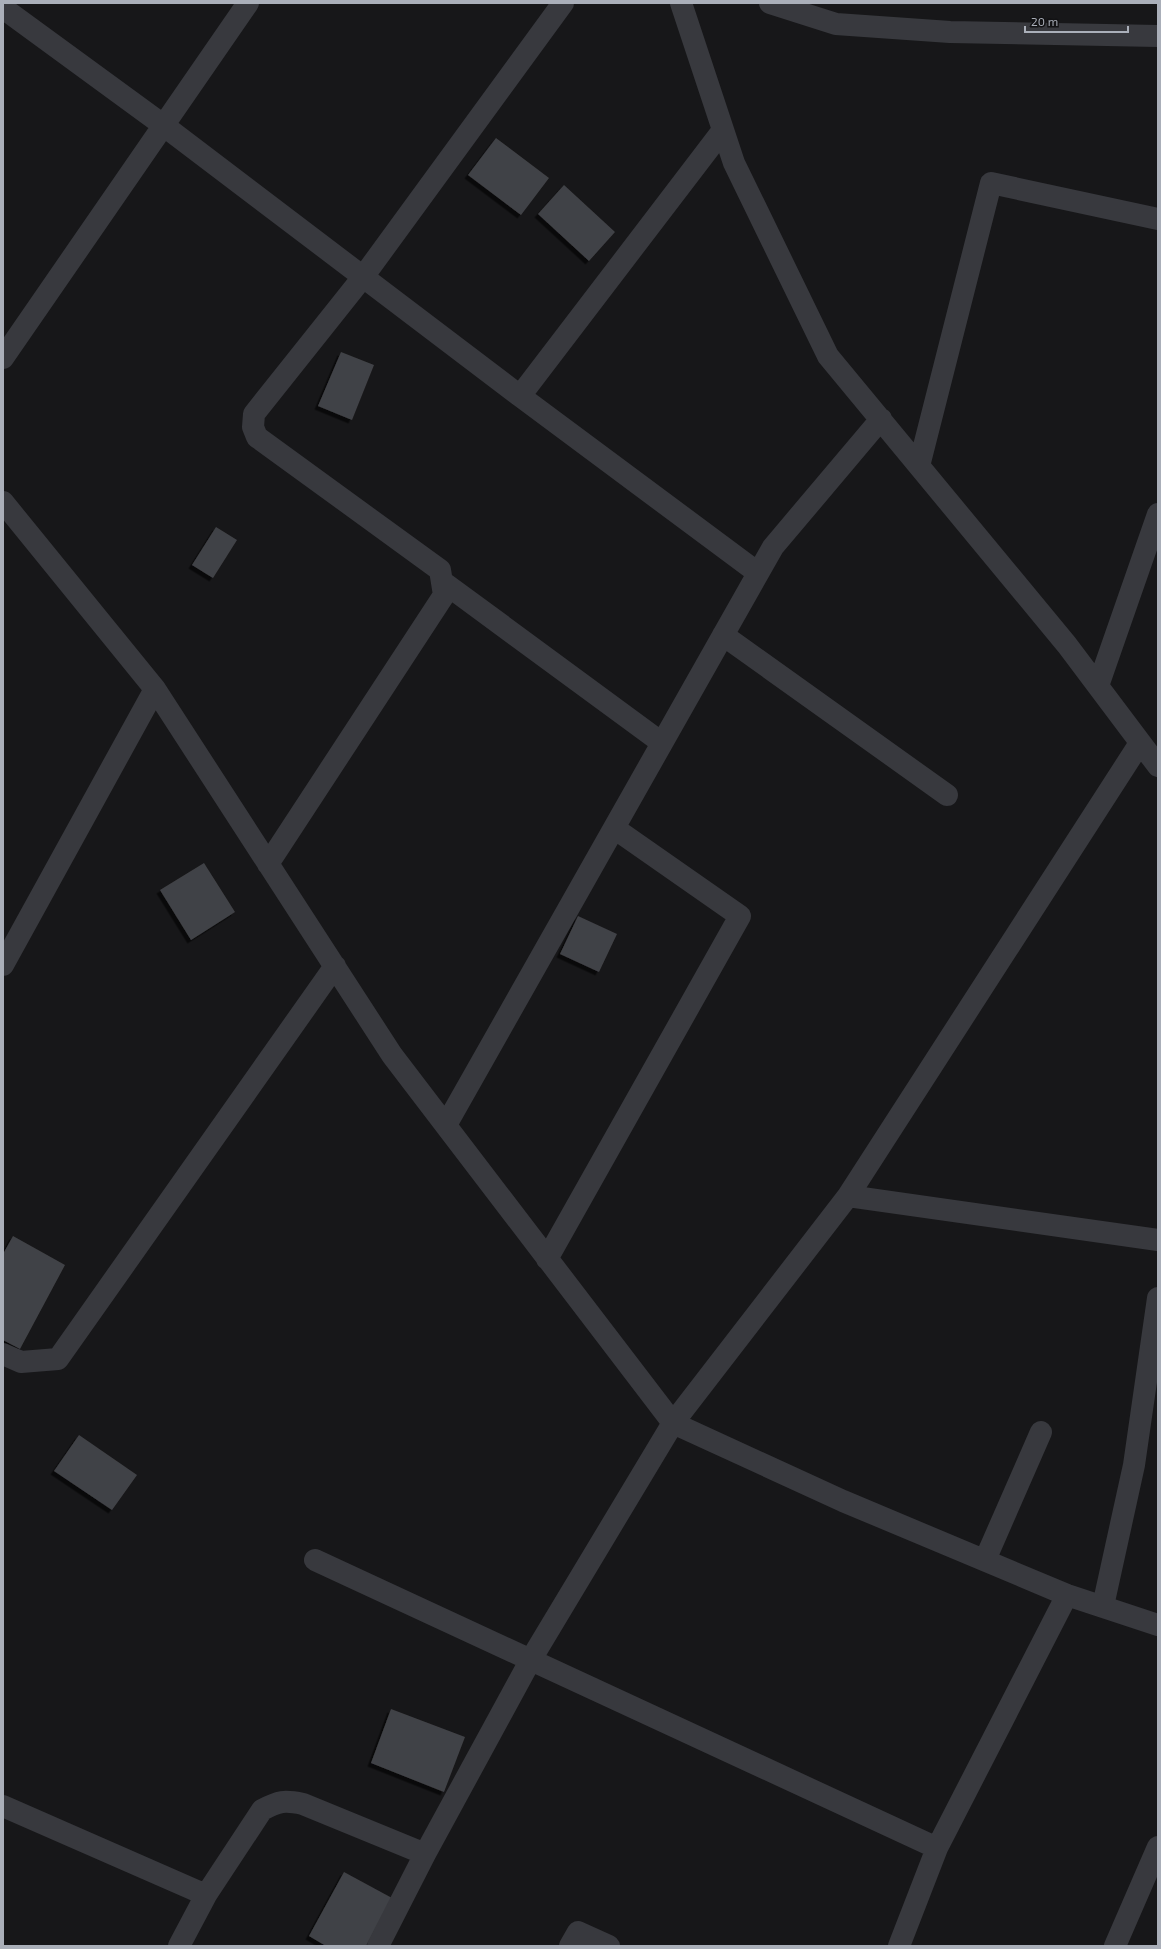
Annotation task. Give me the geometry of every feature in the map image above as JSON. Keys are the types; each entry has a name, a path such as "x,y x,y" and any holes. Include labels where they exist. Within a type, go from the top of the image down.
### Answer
{"street":[{"path":"3,358 248,3"},
{"path":"268,864 444,595 440,570 257,437 253,427 254,414 363,277 563,3"},
{"path":"681,3 734,163 828,356 1067,645 1158,766"},
{"path":"770,3 836,24 950,32 1158,36"},
{"path":"3,8 163,125 520,396 758,573"},
{"path":"520,396 723,130"},
{"path":"919,466 990,182 1158,219"},
{"path":"446,1125 773,547 881,419"},
{"path":"3,502 155,689 392,1055 673,1423 843,1501 1067,1595 1158,1625"},
{"path":"1098,686 1158,514"},
{"path":"443,582 662,743"},
{"path":"723,635 947,795"},
{"path":"3,965 155,689"},
{"path":"378,1946 425,1854 530,1661 673,1423 848,1196 1140,743"},
{"path":"548,1259 740,916 614,828"},
{"path":"3,1354 22,1362 58,1359 335,966"},
{"path":"848,1196 1158,1240"},
{"path":"1103,1606 1134,1465 1158,1298"},
{"path":"985,1560 1041,1432"},
{"path":"314,1560 937,1848"},
{"path":"899,1946 937,1848 1067,1595"},
{"path":"179,1946 206,1896 262,1810 277,1802 288,1801 303,1804 425,1854"},
{"path":"3,1806 206,1896"},
{"path":"1115,1946 1158,1847"},
{"path":"570,1946 578,1932 609,1946"}],"building":[{"path":"496,138 549,178 521,215 468,175"},
{"path":"564,185 615,232 589,261 538,214"},
{"path":"341,352 374,365 352,420 318,406"},
{"path":"216,527 237,540 213,578 192,565"},
{"path":"204,863 235,912 191,940 160,890"},
{"path":"578,916 617,934 599,972 560,954"},
{"path":"13,1236 65,1265 20,1349 3,1340 3,1254"},
{"path":"79,1435 137,1475 112,1510 54,1471"},
{"path":"391,1709 465,1737 444,1792 371,1763"},
{"path":"344,1872 392,1898 366,1946 326,1946 309,1936"}]}
